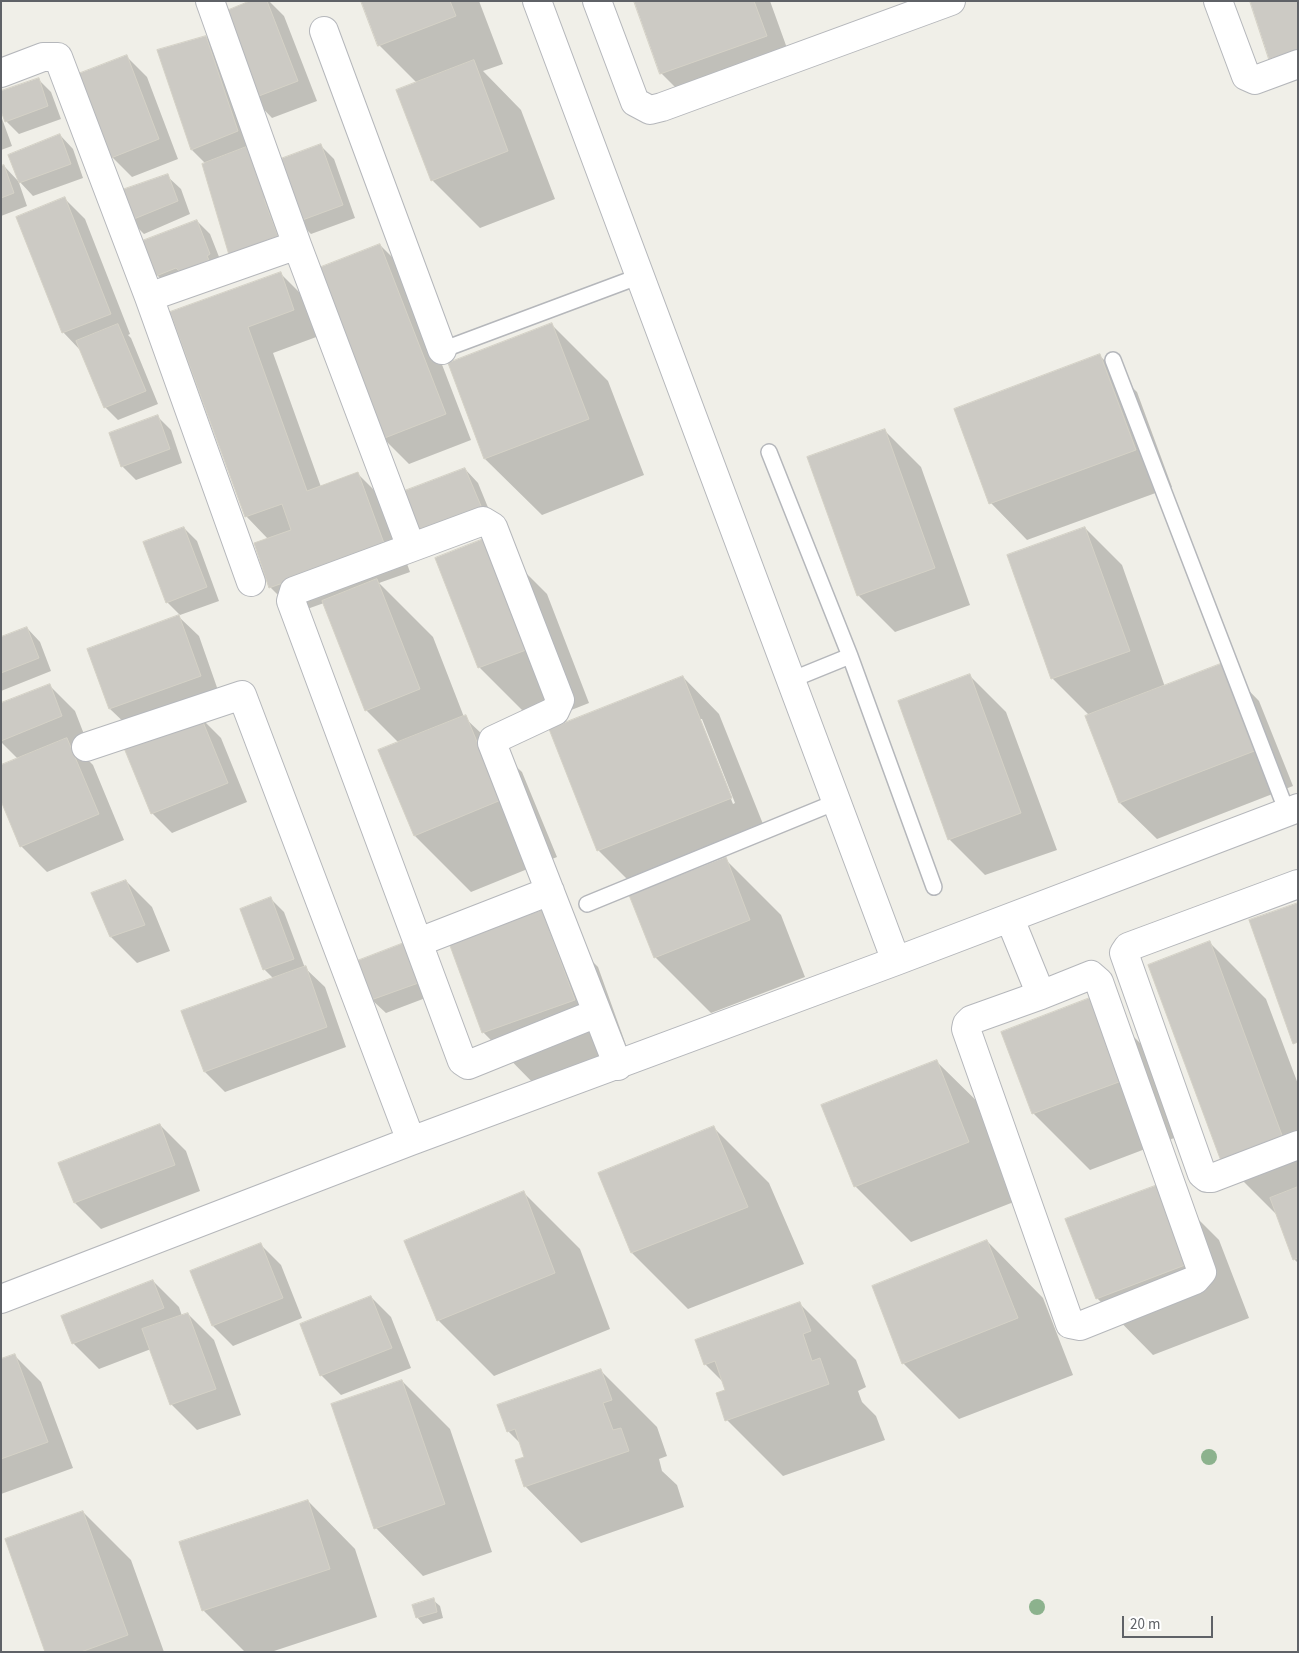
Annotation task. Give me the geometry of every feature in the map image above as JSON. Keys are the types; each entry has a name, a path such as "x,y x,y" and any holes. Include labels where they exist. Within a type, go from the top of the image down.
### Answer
{"street":[{"path":"210,1 297,246 406,534"},
{"path":"537,1 896,962"},
{"path":"597,1 635,102 650,110 951,1"},
{"path":"1218,1 1246,76 1255,80 1298,64"},
{"path":"324,30 442,350"},
{"path":"1,73 43,56 58,58 149,297 251,582"},
{"path":"149,297 297,246"},
{"path":"597,1013 468,1065 465,1064 291,601 294,591 483,521 493,527 560,700 554,712 493,740 492,743 618,1066"},
{"path":"86,747 242,695 411,1141"},
{"path":"1,1299 411,1141 896,962 1292,810"},
{"path":"1298,884 1128,947 1124,953 1202,1174 1207,1178 1212,1178 1298,1145"},
{"path":"419,942 550,891"},
{"path":"1010,919 1041,995"},
{"path":"1091,975 1099,982 1202,1272 1195,1280 1080,1326 1070,1324 966,1029 967,1024 971,1020 1041,995 1091,975"}],"lane":[{"path":"442,350 640,276"},
{"path":"1113,360 1292,810"},
{"path":"769,452 850,656 934,887"},
{"path":"791,680 850,656"},
{"path":"587,904 836,802"}],"building":[{"path":"250,1 267,1 298,81 251,99 219,14"},
{"path":"361,1 450,1 456,16 378,46"},
{"path":"634,1 754,1 767,36 660,74"},
{"path":"1250,1 1298,1 1298,50 1269,59"},
{"path":"206,36 238,131 191,150 157,50"},
{"path":"127,55 159,139 111,158 78,74"},
{"path":"474,60 508,151 431,181 396,90"},
{"path":"39,78 48,106 5,122 1,111 1,91"},
{"path":"60,134 71,164 19,183 8,155"},
{"path":"321,144 343,205 297,222 275,161"},
{"path":"249,146 270,196 264,199 278,236 229,255 202,164"},
{"path":"4,165 14,193 1,198 1,166"},
{"path":"168,174 178,201 129,221 119,191"},
{"path":"65,197 111,314 62,333 16,217"},
{"path":"197,220 210,254 207,256 209,260 180,272 176,268 156,276 142,241"},
{"path":"380,244 446,414 382,439 316,269"},
{"path":"281,272 294,310 248,327 307,491 358,472 385,546 269,588 254,543 291,530 282,504 245,517 170,312"},
{"path":"552,323 589,419 484,459 448,363"},
{"path":"118,324 146,391 104,408 76,341"},
{"path":"1100,354 1136,450 989,504 954,409"},
{"path":"158,415 170,449 121,467 109,433"},
{"path":"885,429 935,568 857,596 807,457"},
{"path":"465,468 484,513 415,539 399,493"},
{"path":"184,527 207,587 166,603 143,542"},
{"path":"1085,527 1130,651 1051,679 1007,555"},
{"path":"491,536 534,647 478,668 435,558"},
{"path":"377,579 420,689 365,711 322,601"},
{"path":"179,615 201,676 109,709 87,649"},
{"path":"27,627 39,658 1,673 1,637"},
{"path":"1223,663 1257,750 1119,803 1085,716"},
{"path":"970,674 1021,813 948,840 898,701"},
{"path":"683,676 732,798 597,851 549,729"},
{"path":"50,684 62,716 1,741 1,703"},
{"path":"466,715 501,800 414,836 378,750"},
{"path":"201,717 228,783 151,814 124,748"},
{"path":"67,738 99,814 20,847 1,801 1,765"},
{"path":"726,857 750,920 654,958 629,895"},
{"path":"126,880 145,925 110,937 91,893"},
{"path":"271,897 294,959 263,970 240,909"},
{"path":"1298,903 1298,1042 1293,1044 1249,920"},
{"path":"542,910 575,1000 482,1033 449,943"},
{"path":"409,941 424,981 371,1000 357,961"},
{"path":"1210,941 1283,1138 1221,1161 1148,965"},
{"path":"306,966 327,1027 204,1072 181,1011"},
{"path":"1095,996 1127,1079 1032,1114 1001,1032"},
{"path":"937,1060 969,1142 854,1187 821,1105"},
{"path":"160,1124 175,1165 74,1203 58,1163"},
{"path":"714,1126 748,1207 631,1253 598,1173"},
{"path":"1163,1183 1193,1262 1096,1299 1065,1219"},
{"path":"1298,1187 1298,1258 1293,1260 1270,1198"},
{"path":"524,1191 555,1273 437,1321 404,1241"},
{"path":"987,1240 1018,1318 902,1364 872,1286"},
{"path":"261,1243 283,1298 212,1326 190,1271"},
{"path":"153,1280 164,1308 72,1344 61,1316"},
{"path":"371,1296 392,1348 320,1376 300,1324"},
{"path":"800,1302 811,1331 803,1334 812,1361 820,1358 829,1384 725,1421 716,1393 725,1390 715,1361 704,1365 695,1340"},
{"path":"188,1313 216,1389 170,1405 142,1329"},
{"path":"15,1354 48,1442 1,1459 1,1359"},
{"path":"601,1369 612,1400 603,1403 613,1430 621,1428 629,1451 524,1487 515,1460 524,1457 515,1429 507,1432 497,1405"},
{"path":"402,1380 445,1504 374,1529 331,1404"},
{"path":"308,1500 330,1569 202,1611 179,1542"},
{"path":"83,1511 128,1635 81,1652 45,1652 5,1539"},
{"path":"434,1598 437,1612 416,1618 412,1605"}]}
